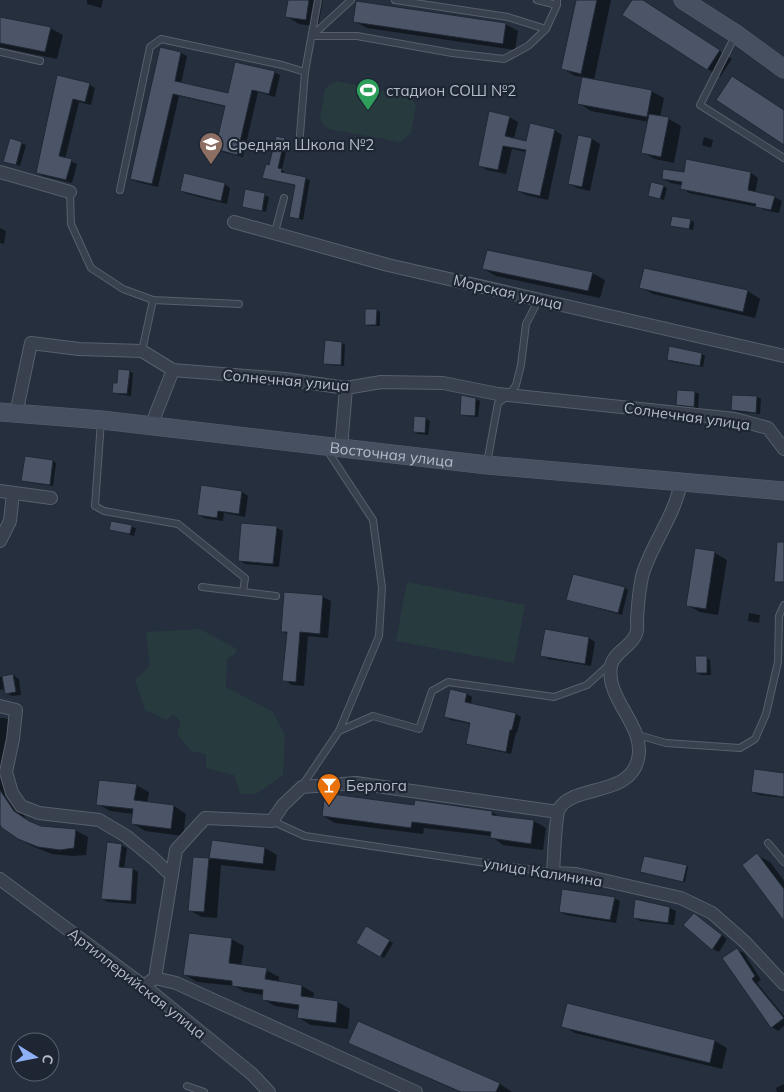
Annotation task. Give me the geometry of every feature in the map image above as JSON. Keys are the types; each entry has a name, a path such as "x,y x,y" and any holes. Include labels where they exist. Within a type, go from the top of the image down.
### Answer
{"street":[{"path":"683,0 736,34 784,69"},
{"path":"0,172 70,192"},
{"name":"Морская улица","path":"234,222 388,264 784,356"},
{"name":"Солнечная улица","path":"8,413 32,343 79,349 142,351 173,370 286,379 346,388 381,382 443,383 509,395 735,419 768,428 784,449"},
{"path":"151,426 173,370"},
{"path":"333,448 346,388"},
{"name":"Восточная улица","path":"8,413 102,420 487,465 784,491"},
{"path":"553,873 558,812 564,801 619,782 632,772 639,758 638,736 616,694 610,675 611,663 636,634 639,591 643,574 651,553 678,500 680,482"},
{"path":"0,541 10,521 6,492 51,498"},
{"path":"0,706 16,710 13,739 6,772 12,793 21,806 39,813 99,820 126,836 172,876"},
{"path":"144,986 155,978 176,850 205,818 272,821 283,805 302,787 356,783 558,812"},
{"name":"улица Калинина","path":"553,873 576,874 681,898 712,913 745,942 784,984"},
{"name":"Артиллерийская улица","path":"0,879 144,986 252,1074 270,1092"},
{"path":"155,978 176,983 416,1092"}],"lane":[{"path":"300,146 305,72 318,0"},
{"path":"312,36 351,0"},
{"path":"395,0 508,17 546,29"},
{"path":"312,36 357,36 452,53 504,59 528,46 546,29 557,2 537,0"},
{"path":"736,34 700,105 784,158"},
{"path":"120,190 150,47 161,38 282,65 305,72"},
{"path":"0,52 40,61"},
{"path":"70,192 71,224 91,268 123,289 154,300 239,304"},
{"path":"275,232 284,198"},
{"path":"487,465 498,403 509,395 516,385 521,365 526,324 538,299"},
{"path":"142,351 154,300"},
{"path":"102,420 95,506 104,511 178,524 245,578 243,592"},
{"path":"302,787 339,731 379,636 382,588 373,520 333,448"},
{"path":"202,587 276,596"},
{"path":"638,736 666,743 740,748 755,740 766,714 778,662 779,616 784,605"},
{"path":"339,731 373,716 419,729 432,691 448,682 554,697 587,685 611,663"},
{"name":"улица Калинина","path":"272,821 305,836 553,873"},
{"path":"768,843 784,862"},
{"path":"187,1086 204,1092"}],"green space":[{"name":"стадион СОШ №2","path":"337,81 409,96 416,105 411,133 400,142 329,129 324,126 320,118 325,89"},
{"path":"407,582 525,605 514,663 396,641"},
{"path":"200,629 237,649 235,654 227,659 226,687 273,712 285,735 283,775 256,794 240,794 234,775 206,768 206,754 191,751 177,734 181,722 173,714 167,720 145,710 135,680 150,666 146,632"}],"building":[{"path":"288,0 309,0 306,20 285,17"},
{"path":"576,0 597,0 581,74 561,69"},
{"path":"632,0 643,0 720,50 707,70 622,15"},
{"path":"356,1 506,23 503,44 353,22"},
{"path":"0,17 51,27 45,52 0,43"},
{"path":"160,47 181,52 175,81 228,93 235,62 275,71 269,94 252,90 237,155 215,149 225,106 173,94 152,184 130,179"},
{"path":"57,75 90,83 85,102 73,99 59,156 72,159 66,180 36,173"},
{"path":"732,76 784,110 784,145 716,100"},
{"path":"582,77 652,90 647,117 577,104"},
{"path":"489,111 510,116 505,136 526,141 530,123 555,129 540,196 517,191 526,150 503,146 498,170 478,166"},
{"path":"649,114 669,117 661,157 641,153"},
{"path":"578,135 592,138 582,187 568,184"},
{"path":"276,136 285,138 278,168 282,169 281,172 306,177 299,219 289,217 295,185 262,178 266,164 269,165"},
{"path":"10,138 22,142 16,165 3,162"},
{"path":"686,159 751,172 748,190 775,196 771,210 755,207 756,204 680,189 682,182 662,179 663,169 684,172"},
{"path":"184,173 225,183 221,201 180,191"},
{"path":"651,182 664,185 660,199 648,196"},
{"path":"245,189 265,193 262,211 242,207"},
{"path":"672,216 691,219 689,229 670,226"},
{"path":"487,250 593,272 588,291 482,269"},
{"path":"644,268 748,290 743,312 639,288"},
{"path":"365,309 377,309 376,325 365,325"},
{"path":"325,340 342,342 341,365 323,364"},
{"path":"669,346 702,353 700,366 667,360"},
{"path":"118,369 130,370 127,394 112,393 113,383 117,383"},
{"path":"677,390 695,391 694,407 676,405"},
{"path":"461,395 476,398 475,416 460,415"},
{"path":"732,395 757,396 756,413 731,410"},
{"path":"414,416 426,417 425,433 413,432"},
{"path":"25,456 53,460 50,485 21,481"},
{"path":"201,485 242,491 239,514 218,511 217,518 197,515"},
{"path":"111,521 132,525 130,534 109,530"},
{"path":"241,523 277,526 273,564 238,561"},
{"path":"777,542 784,542 784,582 774,582"},
{"path":"695,548 715,551 706,609 686,606"},
{"path":"573,574 625,587 618,613 566,600"},
{"path":"284,592 323,595 320,634 300,632 296,682 282,681 287,632 281,632"},
{"path":"545,629 589,637 585,664 540,656"},
{"path":"695,656 707,656 707,673 696,673"},
{"path":"13,674 16,692 5,694 2,676"},
{"path":"450,689 467,693 465,702 516,713 512,730 510,730 506,752 466,744 470,723 444,717"},
{"path":"754,769 784,773 784,797 751,792"},
{"path":"99,780 137,784 134,800 174,805 171,829 131,824 133,809 96,805"},
{"path":"0,790 14,811 29,821 41,826 76,829 74,848 60,850 38,847 18,839 2,828 0,825"},
{"path":"325,793 414,805 415,800 492,811 492,815 534,820 531,844 490,838 491,832 412,822 411,828 322,816"},
{"path":"212,840 265,847 263,864 209,858"},
{"path":"107,842 122,844 119,867 133,868 131,901 101,899"},
{"path":"757,853 784,889 784,921 742,865"},
{"path":"644,856 687,865 683,882 640,872"},
{"path":"193,857 209,858 204,912 188,911"},
{"path":"562,889 615,897 610,920 559,912"},
{"path":"635,899 670,907 668,923 633,918"},
{"path":"694,913 722,935 712,950 683,925"},
{"path":"366,926 390,940 380,957 356,943"},
{"path":"189,933 232,938 229,963 267,968 265,979 302,985 301,996 338,1001 336,1023 297,1018 299,1005 262,1000 263,990 232,986 232,981 183,975"},
{"path":"737,948 755,976 752,979 784,1018 771,1028 722,958"},
{"path":"567,1003 715,1040 710,1063 561,1027"},
{"path":"358,1021 500,1083 496,1092 461,1092 348,1043"}],"place":[{"name":"стадион СОШ №2","path":"368,111"},
{"name":"Средняя Школа №2","path":"211,165"},
{"name":"Берлога","path":"329,806"}]}
